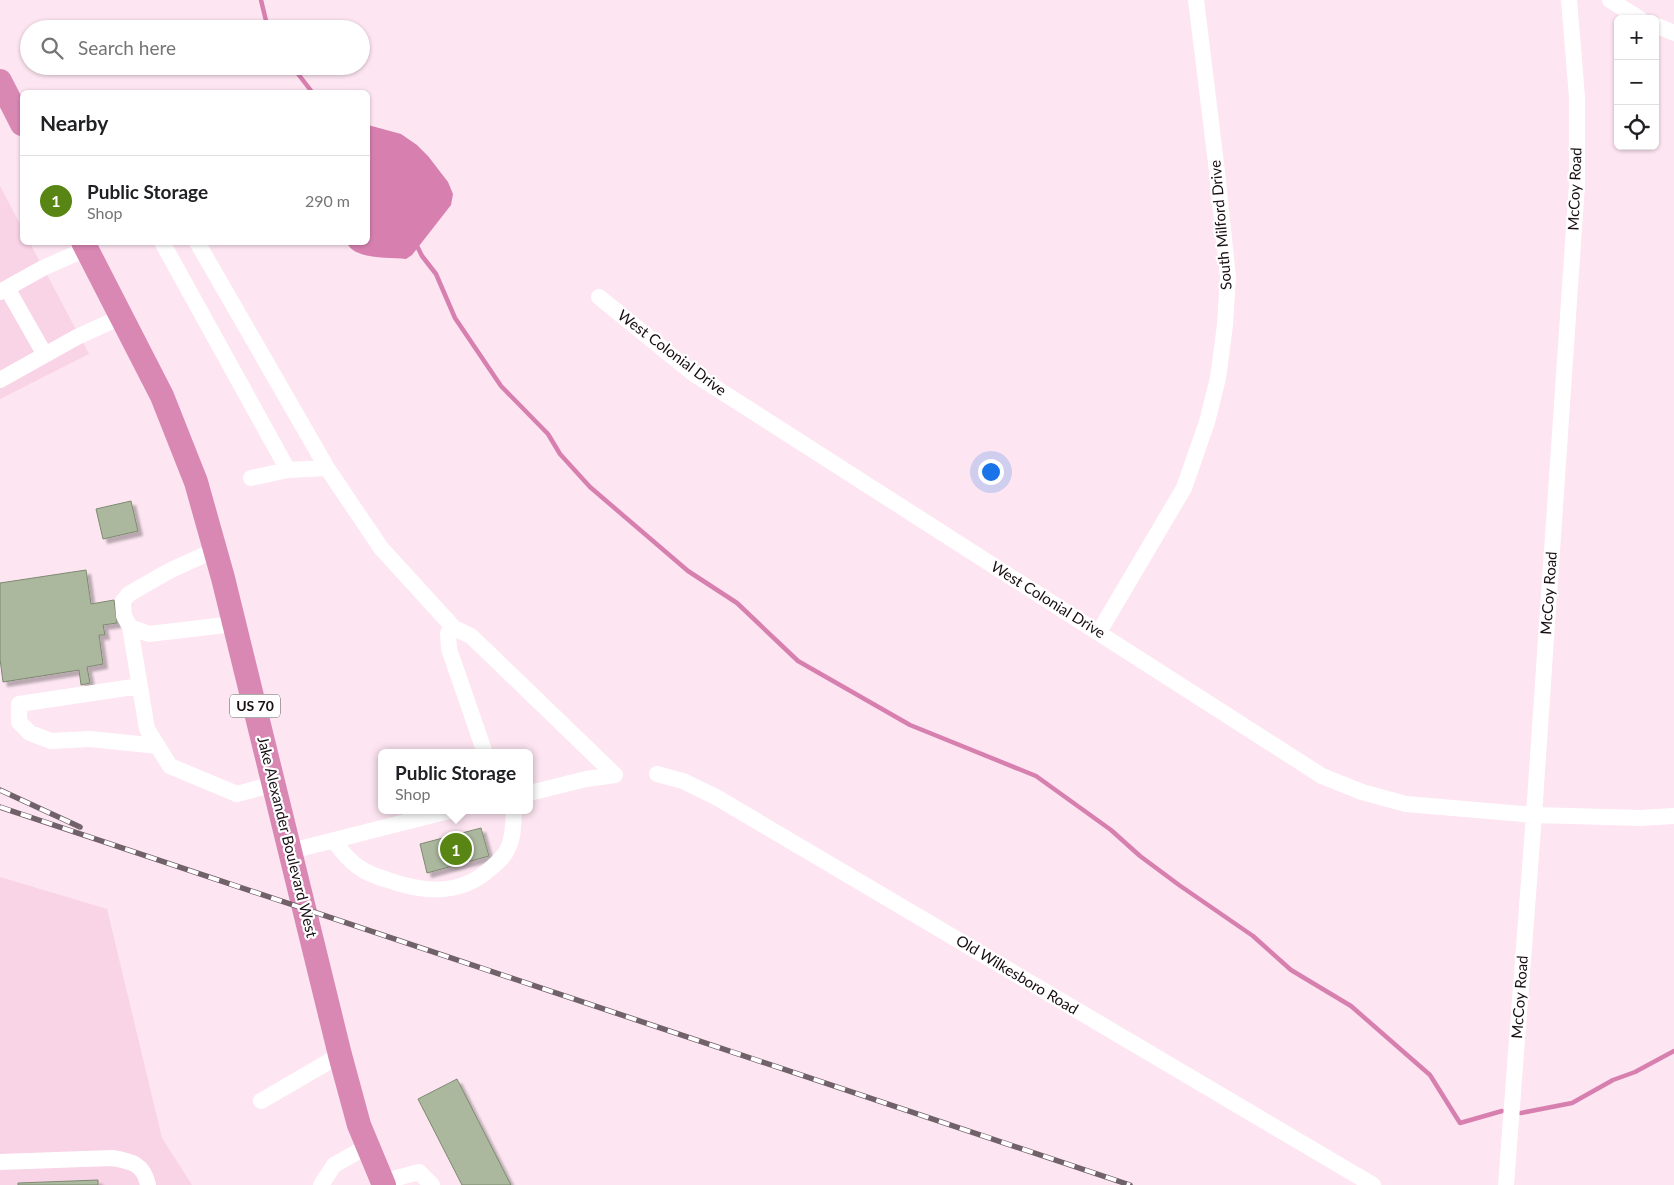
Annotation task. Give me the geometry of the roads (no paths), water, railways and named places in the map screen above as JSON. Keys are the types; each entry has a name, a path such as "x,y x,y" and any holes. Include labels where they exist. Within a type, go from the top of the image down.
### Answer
{"highway":[{"path":"0,80 6,106 20,122"},
{"name":"Jake Alexander Boulevard West","path":"85,246 165,404 196,482 234,624 340,1055 359,1125 383,1184"}],"street":[{"name":"South Milford Drive","path":"1099,632 1184,488 1207,422 1218,378 1225,325 1228,277 1196,0"},
{"name":"McCoy Road","path":"1506,1185 1534,815 1577,184 1577,97 1569,0"},
{"path":"1610,0 1634,15"},
{"path":"1659,27 1674,33"},
{"path":"164,245 288,470"},
{"path":"199,245 327,468 381,548 454,628 472,636 615,775 586,779 533,791"},
{"path":"45,355 4,290 85,246"},
{"name":"West Colonial Drive","path":"599,297 694,374 1322,776 1362,792 1406,804 1534,815 1640,818 1674,816"},
{"path":"0,380 77,337 121,317"},
{"path":"251,478 288,470 327,468"},
{"path":"215,550 169,571 129,594 123,601 124,616 130,627 148,729 170,766 237,794 274,784"},
{"path":"130,627 149,634 234,624"},
{"path":"454,628 448,633 449,649 484,749"},
{"path":"140,686 19,704 19,722 30,733 51,741 90,739 158,746"},
{"name":"Old Wilkesboro Road","path":"657,774 683,781 716,797 1373,1185"},
{"path":"291,851 437,814"},
{"path":"334,840 350,861 361,869 399,884 420,889 437,890 470,884 483,876 505,854 512,837 514,814"},
{"path":"261,1101 340,1055"},
{"path":"321,1185 334,1165 368,1146"},
{"path":"0,1162 112,1158 128,1160 141,1168 148,1185"},
{"path":"383,1184 419,1172 432,1185"}],"waterway":[{"path":"261,0 266,20"},
{"path":"299,75 310,90"},
{"path":"416,244 422,256 436,274 455,318 501,386 548,434 560,454 590,487 688,571 737,603 798,661 910,725 1036,776 1111,830 1140,856 1179,885 1253,936 1291,970 1351,1006 1430,1075 1460,1123 1502,1111"},
{"path":"1521,1113 1572,1103 1613,1080 1635,1072 1674,1051"}],"railway":[{"path":"0,790 80,827"},
{"path":"0,807 1130,1185"}],"place":[{"name":"Public Storage","path":"456,849"}]}
